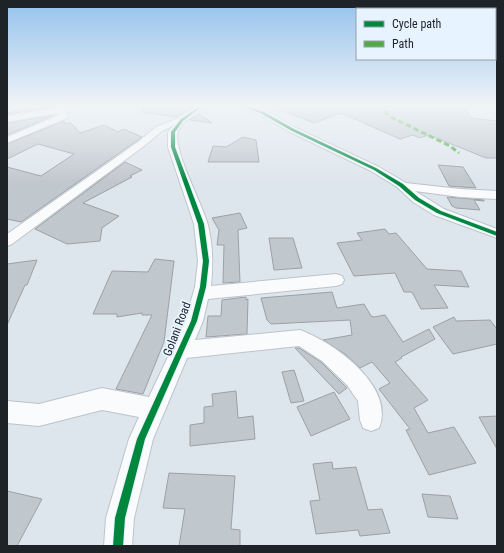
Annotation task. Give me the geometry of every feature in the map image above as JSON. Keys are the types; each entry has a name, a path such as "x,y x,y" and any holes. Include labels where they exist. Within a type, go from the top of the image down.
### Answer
{"street":[{"path":"7,140 29,131"},
{"name":"Golani Road","path":"7,241 136,148 156,131"},
{"name":"Golani Road","path":"118,546 120,518 141,439 194,321 201,293 206,262 201,224 173,146 174,131"},
{"path":"296,131 375,169 401,185 417,199 439,212 497,234"},
{"path":"401,185 460,193 497,194"},
{"path":"201,293 336,280"},
{"path":"181,350 300,338 310,342 340,362 368,397 371,420"},
{"path":"7,412 39,415 102,399 154,409"}],"building":[{"path":"7,131 17,131 7,135"},
{"path":"40,131 78,131 80,133 87,131 128,131 142,137 21,222 7,219 7,167 41,176 74,154 38,144 7,159 7,144"},
{"path":"381,131 497,131 497,158 486,158 429,135 419,138 413,135 400,139"},
{"path":"243,137 256,140 259,162 208,162 213,146 226,147"},
{"path":"125,162 142,170 130,176 132,177 83,203 119,216 102,228 100,241 67,244 35,229"},
{"path":"438,165 463,167 476,188 449,186"},
{"path":"447,197 484,201 474,200 480,210 456,208 452,206"},
{"path":"240,213 247,228 238,230 240,282 223,283 224,245 217,245 219,230 212,218"},
{"path":"385,229 389,234 396,233 427,269 461,271 469,287 434,285 448,308 421,309 412,292 404,292 395,273 354,276 337,243 362,240 357,233"},
{"path":"269,238 293,238 302,268 274,270"},
{"path":"155,259 174,261 164,342 143,394 116,389 152,315 142,315 142,313 117,317 117,314 93,314 112,271 148,272"},
{"path":"37,260 27,285 25,285 7,325 7,264"},
{"path":"332,292 337,308 364,304 371,316 374,317 385,315 403,342 429,329 435,339 401,357 402,358 395,362 428,400 414,408 428,433 454,427 476,463 429,475 406,430 410,429 379,389 390,383 372,362 360,368 345,354 323,340 352,335 350,320 271,324 267,320 261,298"},
{"path":"246,297 246,300 248,299 247,334 206,337 208,316 221,316 222,300"},
{"path":"454,317 456,321 490,320 497,329 497,344 453,354 433,327"},
{"path":"295,348 299,348 321,362 347,388 339,394"},
{"path":"294,370 304,401 291,403 282,372"},
{"path":"236,391 238,418 253,416 255,439 190,446 190,425 204,423 204,407 213,406 212,394"},
{"path":"334,392 350,419 311,436 297,407"},
{"path":"497,416 497,449 479,417"},
{"path":"332,462 333,469 356,467 368,510 382,509 390,533 360,536 358,530 316,534 310,501 320,500 313,464"},
{"path":"169,473 235,476 231,529 240,530 240,546 179,546 185,509 163,508"},
{"path":"7,491 42,499 17,546 7,546"},
{"path":"422,494 450,496 458,519 428,517"}],"marked path":[{"path":"419,131 450,146 459,153"}],"cycle path":[{"path":"118,546 120,518 141,439 194,321 203,287 206,261 201,224 173,147 174,131"},
{"path":"295,131 375,169 401,185 417,199 439,212 497,234"}]}
